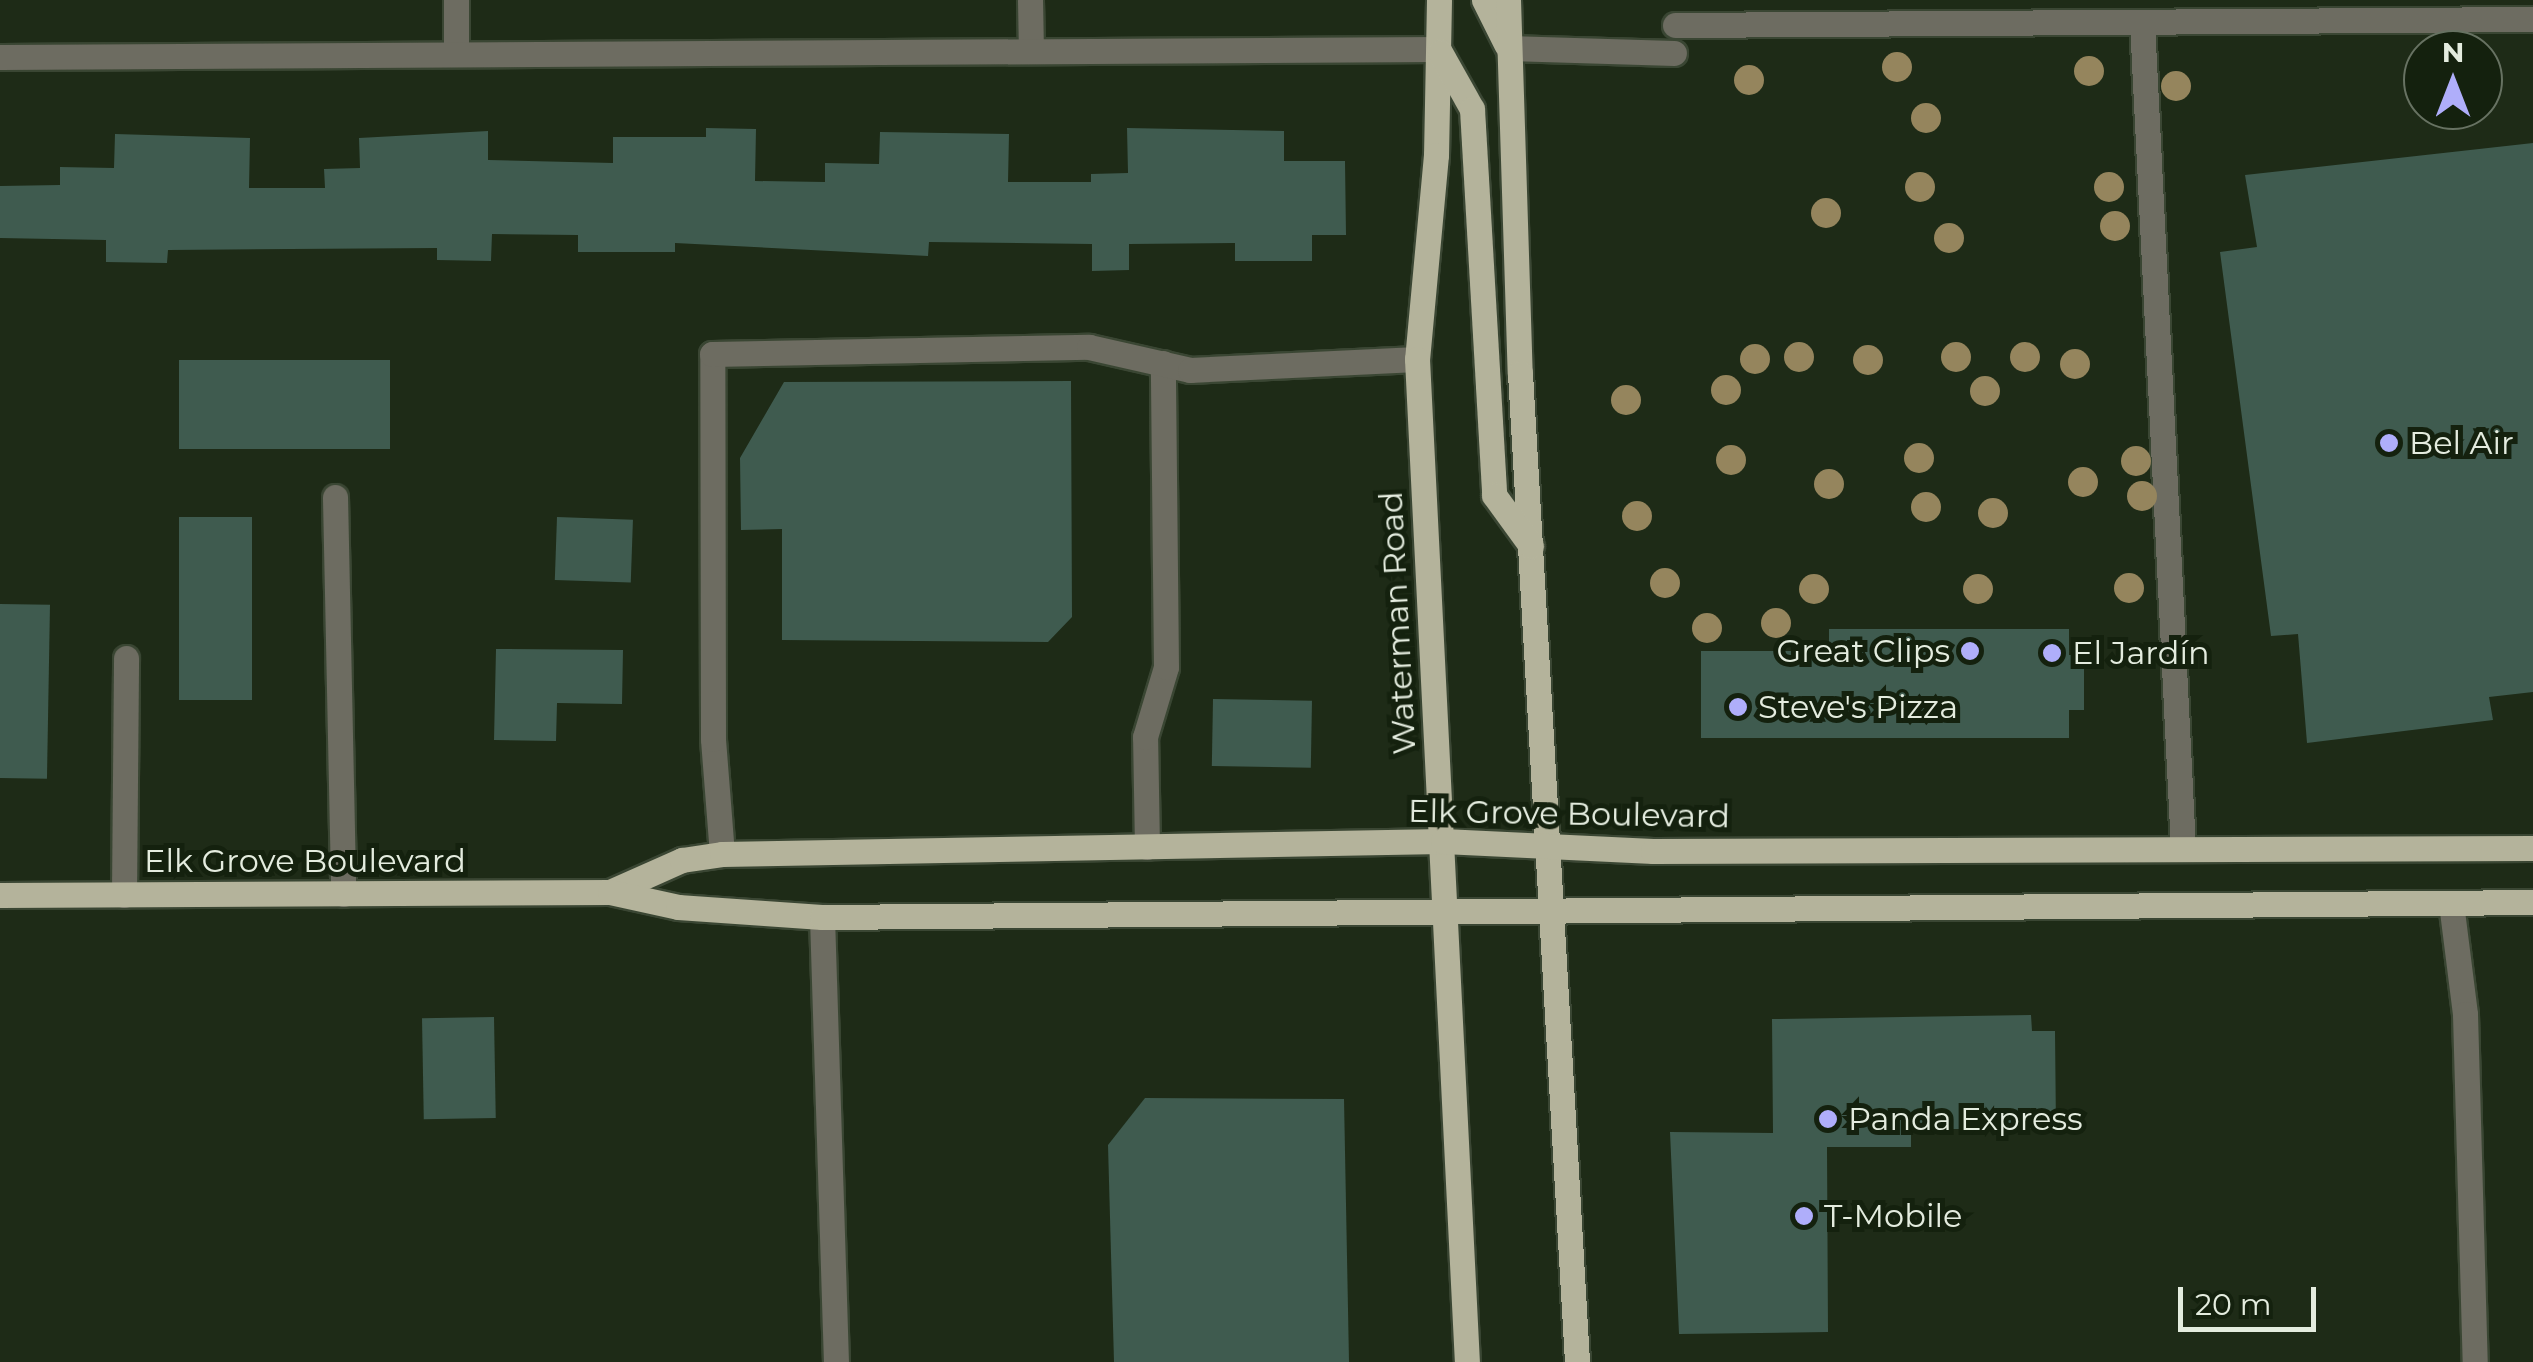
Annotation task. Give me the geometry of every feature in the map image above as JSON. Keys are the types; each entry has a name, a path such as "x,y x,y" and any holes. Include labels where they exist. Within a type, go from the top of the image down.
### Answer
{"main road":[{"name":"Waterman Road","path":"1438,0 1418,359 1448,912 1466,1362"},
{"path":"1484,0 1508,48"},
{"path":"1508,0 1531,546 1555,910 1577,1362"},
{"path":"1438,49 1472,109 1494,495 1531,546"},
{"name":"Elk Grove Boulevard","path":"610,892 682,860 722,854 1443,841 1653,851 2533,848"},
{"name":"Elk Grove Boulevard","path":"0,895 610,892 678,907 822,916 2533,902"}],"street":[{"path":"456,0 456,54"},
{"path":"1030,0 1031,52"},
{"path":"1675,25 2533,19"},
{"path":"2142,22 2182,849"},
{"path":"1508,48 1674,53"},
{"path":"0,57 1438,49"},
{"path":"722,854 713,738 712,354 1089,347 1190,370 1418,359"},
{"path":"1147,846 1145,737 1166,667 1163,364"},
{"path":"335,496 344,894"},
{"path":"124,894 126,658"},
{"path":"2451,903 2465,1014 2475,1362"},
{"path":"822,916 836,1362"}],"building":[{"path":"706,128 756,129 755,181 825,182 825,163 879,164 880,132 1009,134 1008,182 1091,182 1091,174 1128,173 1127,128 1284,131 1284,161 1345,161 1346,235 1312,235 1312,261 1235,261 1235,243 1129,244 1129,270 1092,271 1092,244 929,242 928,256 675,243 675,252 578,252 578,235 492,234 491,261 437,260 437,248 168,250 167,263 106,262 106,240 0,238 0,186 60,185 60,167 114,168 115,134 250,138 249,188 325,188 324,169 360,168 359,138 488,131 488,160 613,163 613,137 706,137"},
{"name":"Bel Air","path":"2533,143 2533,692 2489,697 2493,720 2307,743 2298,634 2271,636 2220,252 2257,247 2245,175"},
{"path":"179,360 390,360 390,449 179,449"},
{"path":"1071,381 1072,617 1048,642 782,640 782,529 741,530 740,458 784,382"},
{"path":"179,517 252,517 252,700 179,700"},
{"path":"557,517 633,520 631,583 555,580"},
{"path":"0,604 50,605 47,779 0,778"},
{"path":"1829,629 2069,629 2069,655 2084,655 2084,710 2069,710 2069,738 1701,738 1701,651 1829,651"},
{"path":"496,649 623,650 622,704 557,703 556,741 494,740"},
{"path":"1213,699 1312,701 1311,768 1212,766"},
{"path":"2031,1015 2032,1031 2055,1031 2056,1129 1911,1129 1911,1147 1827,1147 1828,1332 1679,1334 1670,1132 1773,1133 1772,1019"},
{"path":"494,1017 496,1118 424,1119 422,1018"},
{"path":"1145,1098 1344,1099 1349,1362 1114,1362 1108,1145"}],"place":[{"name":"Bel Air","path":"2389,443"},
{"name":"Great Clips","path":"1970,651"},
{"name":"El Jardín","path":"2052,653"},
{"name":"Steve's Pizza","path":"1738,707"},
{"name":"Panda Express","path":"1828,1119"},
{"name":"T-Mobile","path":"1804,1216"}]}
